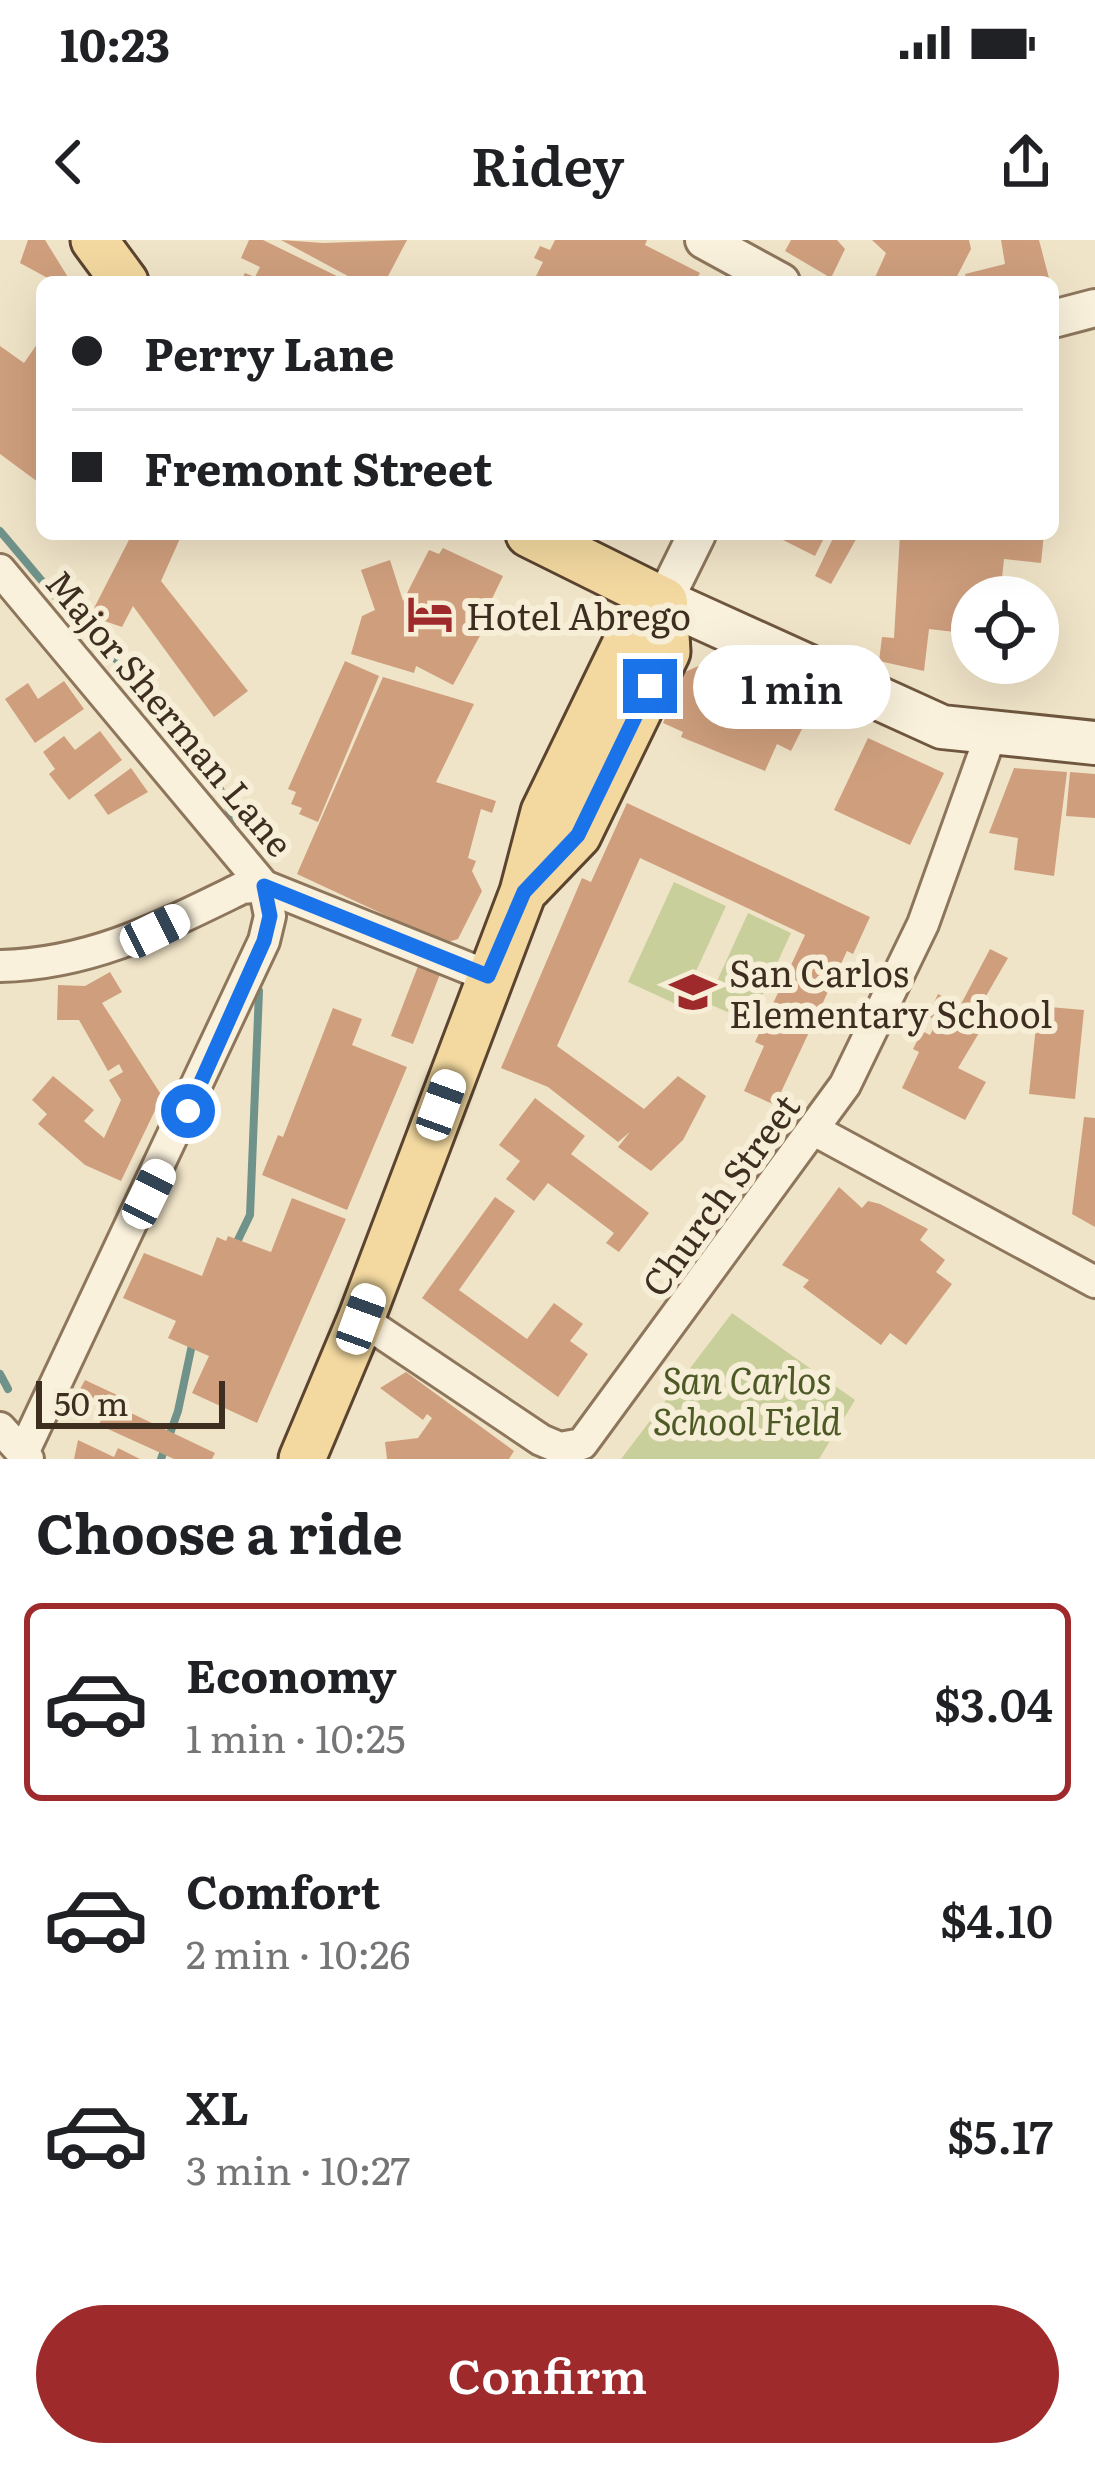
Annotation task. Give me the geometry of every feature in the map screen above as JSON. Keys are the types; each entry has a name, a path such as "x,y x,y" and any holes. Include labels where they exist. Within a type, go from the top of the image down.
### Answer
{"main road":[{"path":"94,240 121,276"},
{"path":"541,540 918,718 992,734 1095,742"},
{"path":"302,1459 361,1319 488,976 524,892 544,812 628,639 664,601"}],"street":[{"path":"704,240 770,276"},
{"path":"1059,317 1095,308"},
{"path":"664,601 694,540"},
{"name":"Major Sherman Lane","path":"0,570 264,886 488,976"},
{"name":"Church Street","path":"361,1319 541,1440 574,1448 588,1438 816,1131 896,986 992,734"},
{"path":"0,966 50,965 100,953 242,888 264,886 270,916 264,941 26,1456 0,1428"},
{"path":"816,1131 1095,1282"}],"green space":[{"path":"674,882 726,906 680,1006 628,982"},
{"path":"748,913 791,933 750,1022 707,1003"},
{"name":"San Carlos School Field","path":"732,1313 855,1400 819,1459 621,1459"}],"building":[{"path":"28,240 45,240 67,276 44,276 20,263"},
{"path":"249,240 263,240 337,276 256,276 260,267 241,258"},
{"path":"281,240 407,240 388,276 348,276"},
{"path":"555,240 647,240 645,245 700,273 536,276 543,262 534,258 540,246 550,250"},
{"path":"791,240 837,240 845,249 832,276 785,251"},
{"path":"872,240 969,240 971,249 957,276 876,276 886,253"},
{"path":"1001,240 1039,240 1048,276 966,276 1005,264"},
{"path":"0,346 24,363 36,346 36,481 0,454"},
{"path":"129,540 179,540 161,581 248,691 214,717 133,606 122,627 90,616"},
{"path":"783,540 823,540 815,556"},
{"path":"832,540 856,540 831,584 815,576"},
{"path":"900,540 1043,540 1041,563 1004,559 1002,576 951,576 951,632 929,629 924,671 879,661 882,637 894,638"},
{"name":"Hotel Abrego","path":"443,548 503,576 489,605 493,612 453,685 416,666 414,673 351,654 362,616 375,610 361,570 390,560 403,601 429,550 439,554"},
{"path":"712,660 809,715 791,751 777,744 765,771 681,737 683,732 663,723 685,672"},
{"name":"Hotel Abrego","path":"345,661 379,676 318,822 299,814 302,808 291,804 296,792 288,789"},
{"path":"383,677 474,704 436,782 496,801 492,813 481,809 468,858 476,861 472,871 482,891 458,939 445,943 297,874"},
{"path":"64,681 84,709 35,743 5,699 28,683 38,699"},
{"path":"100,731 122,760 69,800 49,774 55,769 43,752 64,736 75,750"},
{"path":"868,738 944,773 910,845 834,810"},
{"path":"131,768 148,792 108,815 94,795"},
{"path":"1014,768 1067,772 1054,876 1014,870 1018,838 989,833"},
{"path":"1070,772 1095,774 1095,818 1066,816"},
{"name":"San Carlos Elementary School","path":"627,803 870,917 853,954 847,951 775,1105 744,1091 764,1046 755,1042 805,935 640,858 557,1046 644,1109 678,1076 706,1096 683,1140 651,1171 618,1147 630,1132 618,1142 548,1087 501,1068 582,878 591,882"},
{"path":"990,949 1008,958 975,1015 985,1023 958,1068 986,1082 965,1120 902,1088 919,1052 913,1049 922,1031 930,1035 937,1021 928,1016 938,994 960,1006"},
{"path":"420,961 442,969 413,1044 391,1036"},
{"path":"110,972 122,992 102,1003 162,1096 121,1181 85,1165 38,1124 47,1114 32,1100 53,1076 94,1110 84,1121 104,1138 121,1100 109,1080 123,1072 119,1064 108,1071 79,1020 57,1020 58,985 85,986"},
{"path":"1038,1006 1084,1010 1075,1099 1029,1094"},
{"path":"333,1008 362,1019 352,1045 407,1067 347,1210 262,1175 278,1135 283,1137"},
{"path":"535,1098 585,1136 571,1154 649,1213 619,1252 606,1243 614,1233 548,1183 534,1201 506,1179 520,1161 499,1145"},
{"path":"1084,1117 1095,1118 1095,1227 1072,1214"},
{"path":"839,1187 862,1208 868,1201 880,1204 928,1229 920,1240 945,1260 936,1272 952,1284 906,1345 890,1333 881,1345 803,1287 809,1280 782,1265"},
{"path":"495,1197 515,1211 459,1290 527,1339 554,1303 583,1324 570,1341 588,1354 558,1397 422,1298"},
{"path":"292,1198 346,1219 257,1423 192,1393 209,1356 168,1338 176,1321 123,1298 144,1253 202,1276 217,1237 226,1241 228,1236 271,1252"},
{"path":"406,1372 514,1451 509,1459 387,1459 385,1442 418,1438 432,1418 427,1414 423,1420 380,1388"},
{"path":"85,1380 117,1395 112,1404 215,1453 212,1459 174,1459 99,1425 107,1404 79,1391"},
{"path":"78,1440 114,1457 118,1448 140,1459 74,1459"}],"waterway":[{"path":"0,531 188,739 222,792 233,821"},
{"path":"236,1244 250,1215 259,991"},
{"path":"161,1459 178,1411 193,1340"},
{"path":"0,1374 8,1389"}],"place":[{"name":"Hotel Abrego","path":"430,614"},
{"name":"San Carlos Elementary School","path":"693,992"}],"route":[{"path":"188,1111 264,941 270,916 264,886 488,976 524,892 578,835 650,686"}]}
